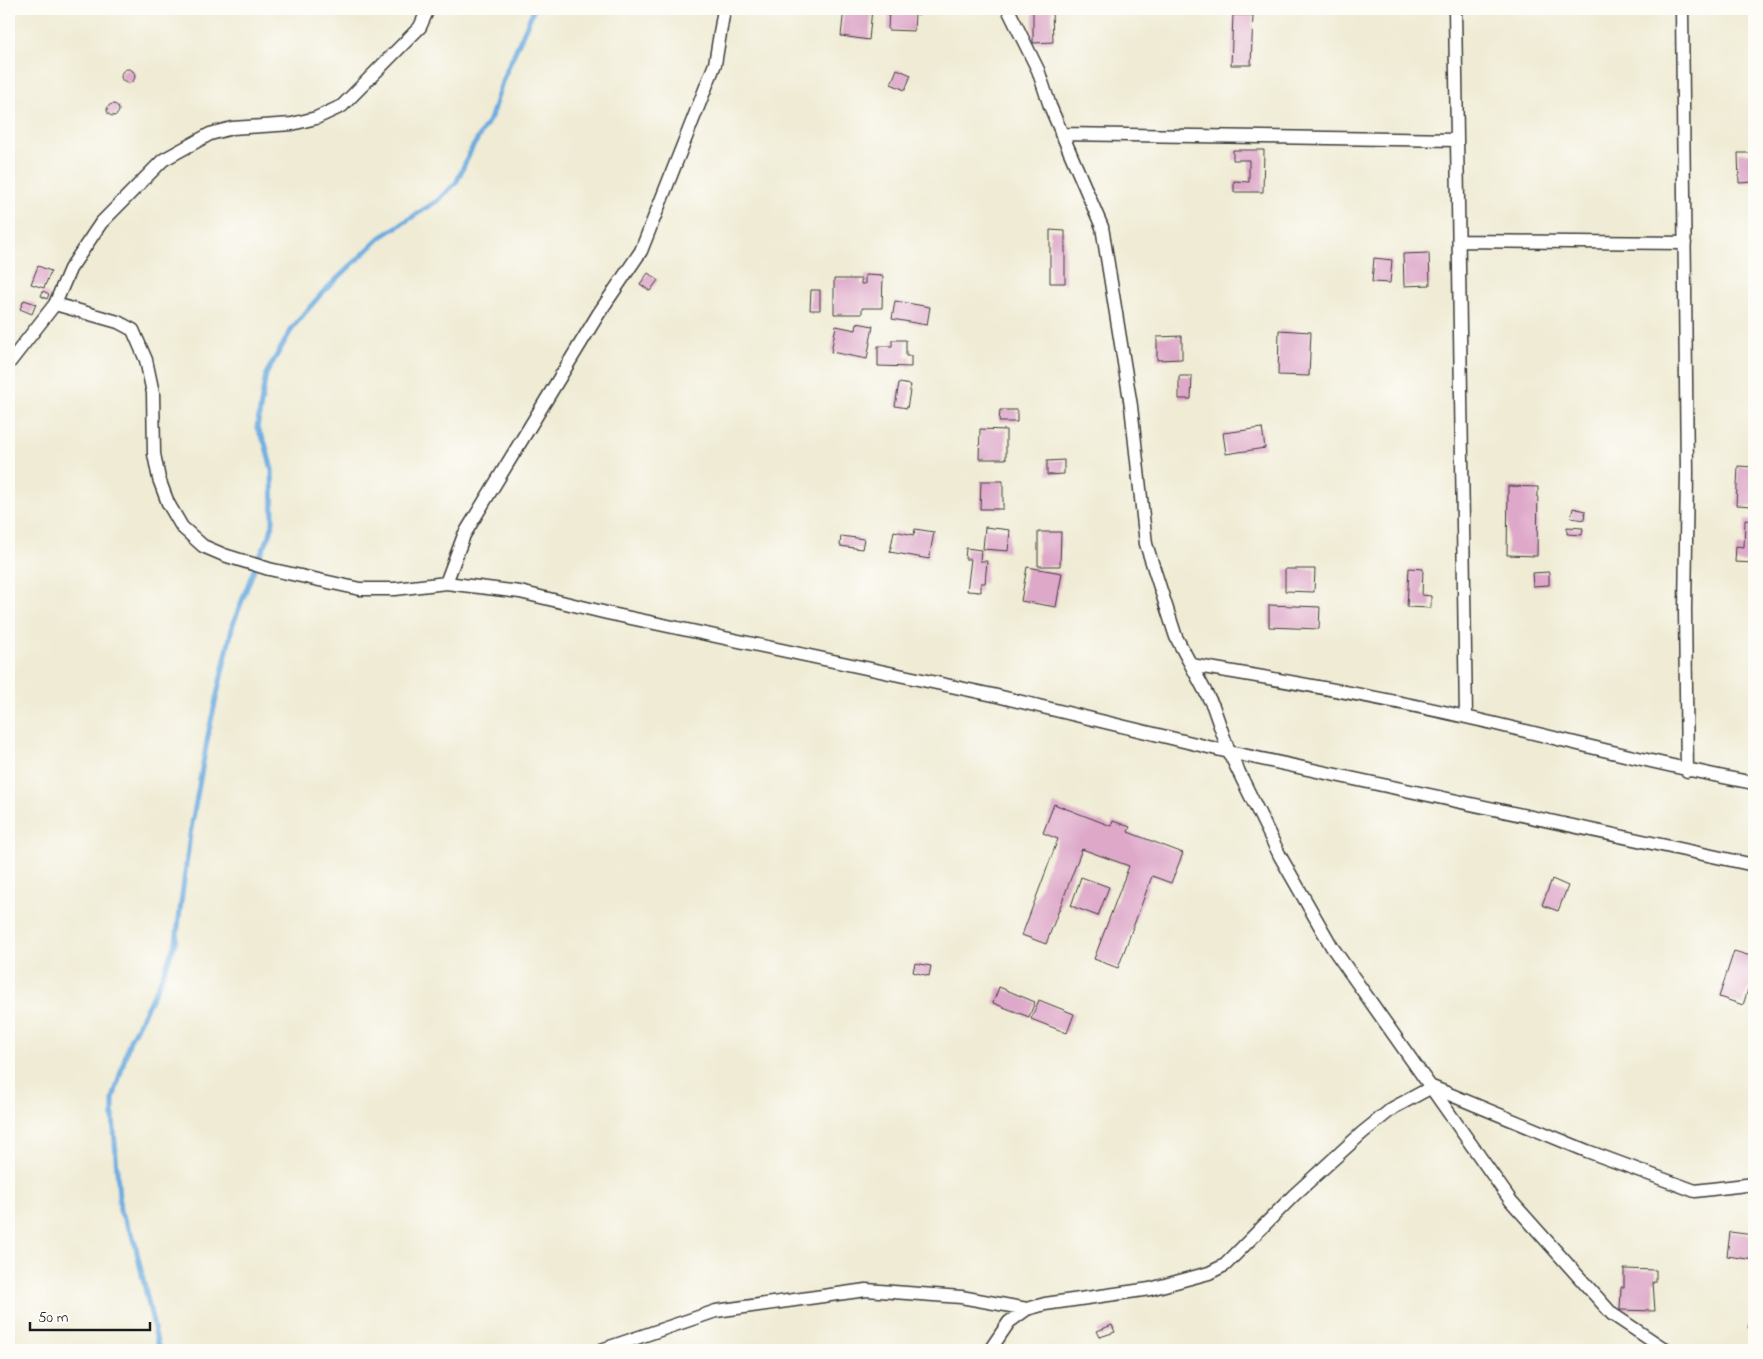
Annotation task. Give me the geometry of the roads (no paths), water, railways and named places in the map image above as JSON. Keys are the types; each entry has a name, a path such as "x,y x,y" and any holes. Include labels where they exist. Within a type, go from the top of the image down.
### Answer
{"street":[{"path":"9,363 55,304 70,269 101,223 163,160 190,144 224,130 292,124 316,118 342,106 420,26 428,9"},
{"path":"446,583 464,535 599,313 641,251 715,64 724,9"},
{"path":"1008,9 1038,70 1061,134 1102,227 1131,406 1146,544 1176,637 1213,706 1228,752 1280,856 1332,947 1511,1201 1612,1314 1666,1350"},
{"path":"1455,9 1466,717"},
{"path":"1682,9 1687,771"},
{"path":"1061,134 1457,140"},
{"path":"1460,241 1685,243"},
{"path":"55,304 118,322 133,330 146,360 153,392 154,454 159,478 168,503 182,527 203,546 244,562 360,589 395,589 446,583 520,592 607,613 993,695 1228,752 1754,865"},
{"path":"1191,665 1276,678 1466,717 1687,771 1754,783"},
{"path":"1432,1087 1587,1151 1695,1191 1754,1184"},
{"path":"990,1350 1009,1322 1027,1309 1045,1304 1150,1289 1210,1273 1225,1265 1294,1195 1362,1132 1393,1108 1432,1087"},
{"path":"601,1350 716,1311 866,1290 961,1298 1027,1309"}],"waterway":[{"path":"159,1350 134,1239 120,1211 113,1099 130,1040 159,984 176,941 190,835 209,730 233,624 258,559 270,535 273,522 272,470 265,443 257,428 266,374 293,327 322,293 381,237 437,201 456,183 472,148 491,117 503,79 534,9"}]}
